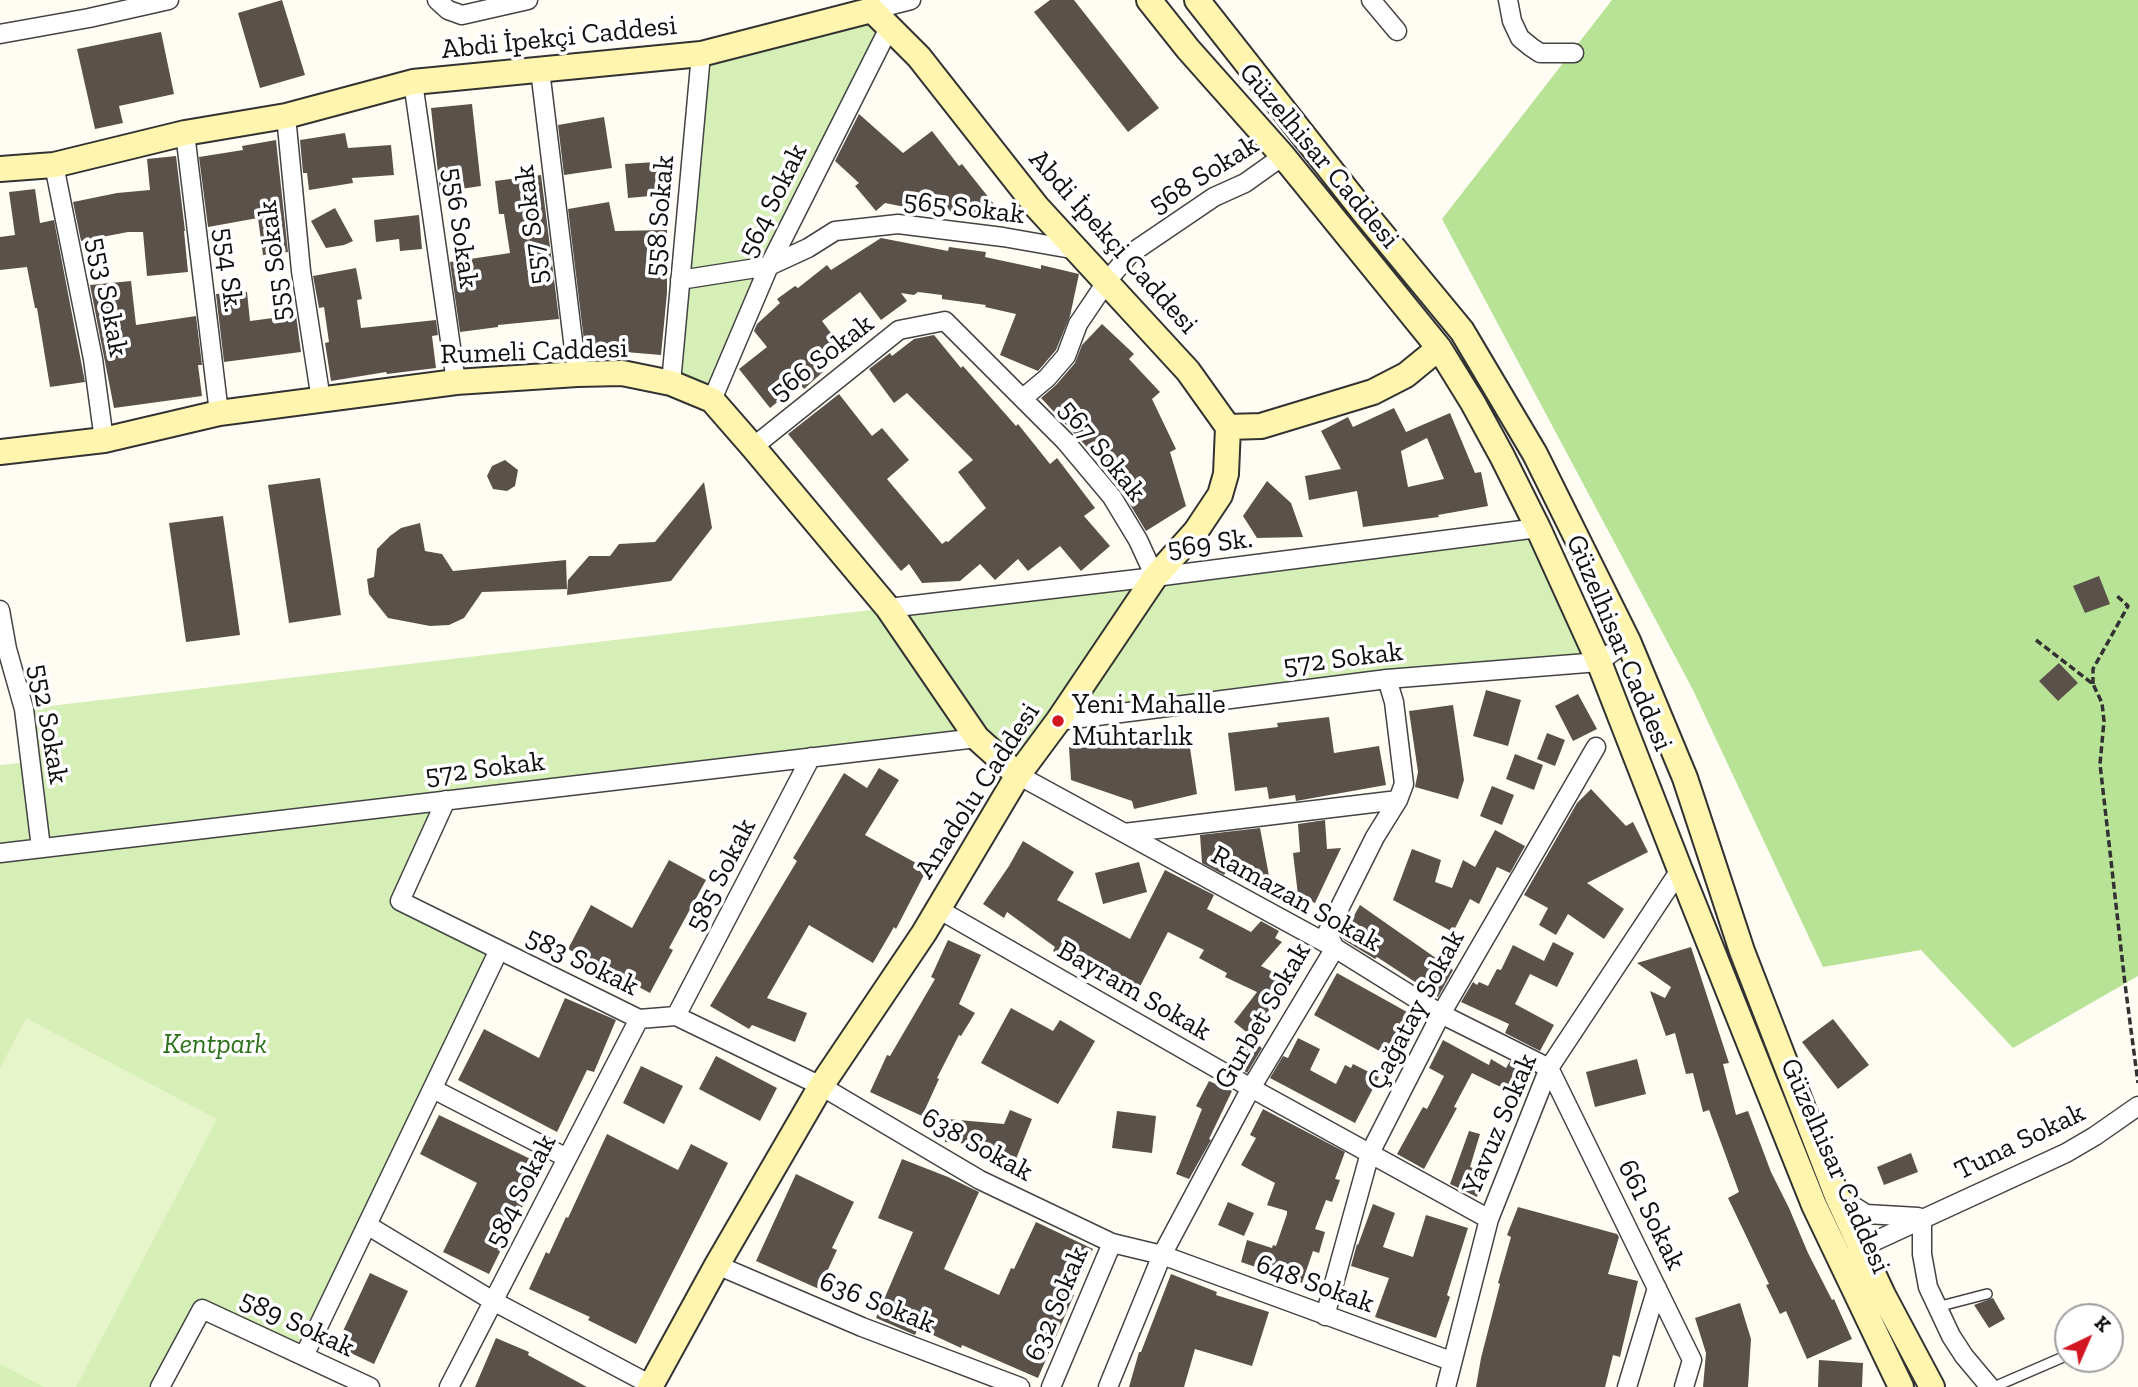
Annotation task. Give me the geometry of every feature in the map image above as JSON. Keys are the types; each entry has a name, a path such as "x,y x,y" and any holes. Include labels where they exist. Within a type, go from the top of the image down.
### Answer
{"street":[{"path":"0,34 169,0"},
{"path":"437,0 462,15 528,0"},
{"path":"872,10 911,0"},
{"name":"Güzelhisar Caddesi","path":"1149,0 1188,49 1283,156 1440,348 1490,435 1538,528 1599,662 1814,1205 1901,1387"},
{"name":"Güzelhisar Caddesi","path":"1197,0 1363,211 1462,331 1535,454 1628,642 1685,778 1742,951 1837,1196 1883,1295 1932,1387"},
{"path":"1371,0 1397,31"},
{"path":"1508,0 1512,21 1520,37 1531,47 1540,53 1574,53"},
{"name":"Abdi İpekçi Caddesi","path":"0,169 54,165 184,133 286,116 413,82 701,54 872,10 919,57 1037,206 1188,371 1228,427"},
{"name":"564 Sokak","path":"712,400 769,266 889,28"},
{"name":"558 Sokak","path":"671,383 701,54"},
{"name":"557 Sokak","path":"540,70 577,374"},
{"name":"556 Sokak","path":"413,82 456,382"},
{"name":"555 Sokak","path":"286,116 301,271 321,400"},
{"name":"554 Sk.","path":"184,133 219,413"},
{"name":"568 Sokak","path":"1023,398 1066,356 1078,324 1107,281 1130,254 1214,197 1245,183 1283,156"},
{"name":"553 Sokak","path":"54,165 93,359 104,440"},
{"name":"565 Sokak","path":"680,280 769,266 808,248 835,231 898,224 1003,237 1077,250"},
{"name":"566 Sokak","path":"753,446 900,330 945,321 1023,398"},
{"path":"1228,427 1261,426 1373,392 1406,375 1440,348"},
{"name":"Rumeli Caddesi","path":"0,452 104,440 219,413 456,382 622,373 671,383 712,400 753,446 888,608 977,738 1018,775"},
{"name":"567 Sokak","path":"1023,398 1065,441 1112,497 1138,540 1155,578"},
{"name":"Anadolu Caddesi","path":"650,1386 821,1086 938,909 1018,775 1155,578 1196,531 1220,495 1226,474 1228,427"},
{"name":"569 Sk.","path":"888,608 1155,578 1538,528"},
{"name":"552 Sokak","path":"0,610 6,649 24,709 41,848"},
{"path":"1599,662 1628,642"},
{"name":"572 Sokak","path":"1058,721 1387,679 1599,662"},
{"name":"Gurbet Sokak","path":"1108,1387 1162,1255 1251,1088 1335,948 1327,933 1398,800 1404,784 1394,702 1387,679"},
{"name":"572 Sokak","path":"0,853 977,738"},
{"name":"Çağatay Sokak","path":"1325,1317 1370,1153 1441,1014 1596,747"},
{"name":"585 Sokak","path":"676,1016 811,757"},
{"name":"Ramazan Sokak","path":"1018,775 1335,948 1441,1014 1549,1068"},
{"name":"583 Sokak","path":"446,800 400,901 639,1019 676,1016"},
{"path":"1124,833 1398,800"},
{"name":"Yavuz Sokak","path":"1446,1387 1489,1219 1549,1068 1680,870"},
{"name":"Bayram Sokak","path":"938,909 1251,1088 1489,1219"},
{"path":"304,1356 499,950"},
{"path":"676,1016 821,1086"},
{"name":"584 Sokak","path":"449,1387 639,1019"},
{"name":"661 Sokak","path":"1549,1068 1692,1360 1684,1387"},
{"name":"638 Sokak","path":"821,1086 980,1180 1112,1243 1162,1255"},
{"path":"433,1089 567,1158"},
{"name":"Tuna Sokak","path":"1862,1247 2066,1153 2138,1107"},
{"path":"1837,1196 1866,1214 1922,1218 1922,1254 1928,1287 1964,1356 1992,1387"},
{"path":"367,1225 493,1301 650,1386"},
{"name":"632 Sokak","path":"1051,1387 1112,1243"},
{"name":"648 Sokak","path":"1162,1255 1451,1361"},
{"name":"636 Sokak","path":"717,1265 862,1327 1020,1387"},
{"path":"1627,1387 1657,1288"},
{"name":"589 Sokak","path":"160,1387 202,1309 370,1387"}],"lane":[{"path":"1937,1307 1986,1294"},
{"path":"1992,1387 2054,1361"}],"path":[{"path":"2116,595 2128,606 2093,669 2093,684 2102,703 2104,721 2100,764 2138,1083"},
{"path":"2036,640 2093,684"}],"green space":[{"path":"1612,0 2138,0 2138,976 2013,1048 1921,950 1823,967 1692,688 1442,219"},
{"path":"872,10 889,28 712,400 671,383 701,54"},
{"name":"Kentpark","path":"1538,528 1599,662 1059,721 1018,775 976,738 446,800 400,901 499,950 304,1356 202,1309 160,1387 0,1387 0,765 30,762 24,709 888,608"},
{"path":"26,1018 217,1119 76,1387 44,1387 0,1364 0,1068"}],"building":[{"path":"282,0 305,75 260,88 238,13"},
{"path":"1050,0 1074,0 1159,108 1128,132 1034,12"},
{"path":"161,32 174,94 119,106 123,123 95,129 77,49"},
{"path":"472,104 481,186 440,192 431,108"},
{"path":"859,114 903,153 932,131 997,208 984,218 954,216 940,199 925,211 885,203 876,211 855,186 859,183 835,161"},
{"path":"604,117 612,168 564,175 558,125"},
{"path":"345,133 348,148 391,145 394,175 352,178 353,183 309,190 307,173 303,173 300,140"},
{"path":"276,140 288,252 263,255 258,218 208,227 199,157 243,150 242,146"},
{"path":"176,156 188,272 147,276 143,232 128,232 81,241 73,202 117,193 150,190 147,159"},
{"path":"670,161 673,194 628,198 625,164"},
{"path":"541,175 559,319 460,332 450,262 510,253 504,214 499,214 495,181"},
{"path":"35,189 40,223 54,220 85,382 50,387 37,308 27,267 0,270 0,237 15,235 9,192"},
{"path":"609,202 615,231 667,230 667,293 661,355 625,352 626,347 585,349 568,209"},
{"path":"335,208 353,241 326,248 311,221"},
{"path":"419,215 422,249 400,251 399,239 376,242 374,220"},
{"path":"881,238 948,251 949,247 986,252 985,257 1079,274 1070,316 1056,350 1038,371 1000,355 1016,314 985,307 986,305 942,299 942,295 918,292 914,295 901,293 907,301 881,320 860,292 822,321 837,341 815,358 825,370 804,389 800,384 770,408 739,369 767,347 754,331 757,324 780,303 777,299 795,286 798,288 827,265 831,270"},
{"path":"356,268 362,299 357,300 361,328 436,320 438,335 432,336 436,368 386,372 331,381 325,343 329,342 324,307 319,308 313,276"},
{"path":"131,281 136,325 196,316 202,365 198,365 202,396 114,408 90,285"},
{"path":"247,292 250,321 296,315 301,352 224,362 216,294"},
{"path":"1102,324 1134,354 1129,359 1160,392 1152,399 1176,449 1170,452 1186,506 1146,531 1114,478 1112,479 1094,441 1087,447 1041,398 1075,363 1082,345"},
{"path":"934,335 961,368 963,366 1016,426 1018,424 1050,464 1057,458 1095,508 1084,516 1110,546 1081,571 1060,546 1028,571 1018,559 995,580 980,564 960,581 922,583 909,564 901,571 788,434 839,394 872,436 882,428 909,460 887,479 942,544 948,542 986,508 958,472 973,460 907,393 894,403 869,369 914,339"},
{"path":"1394,408 1406,432 1450,413 1475,473 1481,472 1488,506 1438,515 1439,517 1363,527 1357,491 1309,500 1305,476 1341,469 1321,431 1348,417 1353,427","holes":["1427,438 1444,479 1408,487 1401,451"]},
{"path":"505,460 518,470 515,486 507,491 493,489 487,476 492,466"},
{"path":"320,478 341,615 289,623 268,485"},
{"path":"1267,481 1291,503 1303,537 1257,538 1243,516"},
{"path":"704,482 712,528 671,581 567,595 568,580 589,556 610,556 619,544 655,542"},
{"path":"223,516 240,635 186,642 169,523"},
{"path":"420,523 425,551 442,554 453,571 566,560 567,589 482,592 464,618 449,625 430,626 388,618 369,594 367,579 374,577 377,549 401,528"},
{"path":"2099,576 2110,604 2085,613 2073,586"},
{"path":"2059,663 2078,683 2058,701 2039,681"},
{"path":"1486,690 1521,700 1508,746 1473,736"},
{"path":"1578,694 1597,729 1573,741 1555,706"},
{"path":"1453,705 1464,780 1458,799 1415,787 1418,772 1409,711"},
{"path":"1329,717 1334,753 1379,746 1386,785 1296,801 1295,795 1269,799 1267,787 1235,791 1228,733 1278,727 1277,723"},
{"path":"1547,733 1565,740 1555,766 1537,759"},
{"path":"1188,735 1197,794 1134,809 1132,801 1071,780 1069,747 1125,745"},
{"path":"1515,754 1543,765 1534,790 1506,779"},
{"path":"879,768 899,780 865,835 927,869 896,929 894,927 873,963 809,925 767,998 807,1013 795,1042 752,1025 749,1029 710,1006 797,861 793,858 844,773 867,788"},
{"path":"1492,786 1514,795 1502,825 1480,816"},
{"path":"1591,789 1626,826 1633,822 1648,852 1587,883 1624,909 1604,939 1568,914 1556,935 1539,925 1548,908 1524,895 1577,803"},
{"path":"1325,820 1327,849 1341,848 1315,903 1298,895 1293,853 1300,852 1298,824"},
{"path":"1260,828 1273,897 1226,872 1224,875 1202,863 1200,835"},
{"path":"1495,830 1525,846 1510,873 1497,867 1479,904 1470,899 1453,932 1393,900 1412,849 1441,860 1435,882 1452,888 1463,860 1475,867"},
{"path":"1023,841 1074,872 1057,900 1130,939 1165,870 1214,895 1207,909 1251,932 1261,921 1279,931 1275,938 1282,942 1261,966 1291,981 1280,1002 1277,1000 1250,1035 1234,1022 1257,992 1225,977 1227,973 1199,958 1204,950 1168,932 1133,1000 1107,987 1110,982 1053,951 1055,947 1007,912 1004,918 983,904"},
{"path":"669,860 706,880 669,948 673,950 650,993 568,949 591,905 632,928"},
{"path":"1139,862 1147,892 1103,904 1095,873"},
{"path":"1360,905 1453,970 1438,997 1377,957 1375,959 1344,940 1342,937"},
{"path":"948,940 981,955 959,1004 975,1013 961,1036 959,1035 937,1078 939,1079 922,1116 870,1092 887,1055 890,1056 935,979 931,977"},
{"path":"1553,942 1574,953 1557,987 1530,974 1515,1004 1554,1025 1540,1051 1505,1033 1509,1024 1461,1002 1473,982 1488,986 1497,969 1501,970 1513,945 1544,961"},
{"path":"1691,947 1729,1063 1723,1064 1736,1115 1748,1111 1771,1172 1852,1339 1807,1359 1786,1311 1780,1314 1766,1285 1769,1284 1728,1198 1739,1192 1709,1110 1703,1112 1693,1073 1686,1074 1675,1033 1666,1036 1650,991 1665,998 1671,987 1637,963"},
{"path":"1337,973 1416,1017 1394,1059 1314,1015"},
{"path":"565,998 616,1020 594,1072 587,1070 557,1132 458,1080 484,1029 539,1058"},
{"path":"1011,1008 1053,1031 1060,1020 1095,1041 1058,1104 981,1063"},
{"path":"1833,1019 1869,1065 1838,1089 1802,1042"},
{"path":"1249,1038 1262,1048 1247,1073 1231,1061"},
{"path":"1298,1038 1320,1049 1310,1070 1336,1084 1345,1065 1351,1068 1353,1064 1379,1077 1355,1123 1270,1078 1283,1056 1288,1058"},
{"path":"1443,1040 1489,1065 1491,1059 1506,1068 1510,1061 1527,1069 1515,1094 1472,1073 1454,1107 1457,1108 1424,1169 1397,1154 1423,1107 1427,1109 1444,1076 1429,1068"},
{"path":"716,1056 777,1088 760,1121 699,1089"},
{"path":"1637,1059 1646,1094 1595,1107 1586,1072"},
{"path":"641,1066 683,1086 664,1124 623,1103"},
{"path":"1209,1081 1232,1091 1209,1139 1211,1140 1189,1179 1176,1174 1202,1109 1196,1106"},
{"path":"1263,1109 1345,1152 1335,1179 1340,1180 1332,1202 1326,1200 1315,1229 1325,1232 1319,1253 1313,1251 1302,1283 1241,1262 1247,1240 1272,1248 1273,1245 1276,1246 1287,1214 1287,1211 1267,1205 1275,1183 1241,1165 1256,1138 1250,1135"},
{"path":"1010,1110 1032,1119 1014,1164 991,1155 995,1146 945,1142 947,1119 1004,1124"},
{"path":"1117,1111 1156,1116 1152,1153 1112,1148"},
{"path":"439,1115 543,1165 489,1274 443,1252 477,1183 420,1154"},
{"path":"1469,1131 1480,1134 1470,1167 1486,1173 1477,1197 1450,1184"},
{"path":"607,1134 678,1170 691,1144 728,1163 636,1344 588,1320 590,1317 529,1289 546,1252 549,1254 566,1217 568,1218"},
{"path":"1911,1153 1918,1172 1884,1185 1877,1167"},
{"path":"902,1159 979,1192 944,1269 999,1295 1036,1222 1093,1249 1038,1378 918,1328 915,1335 876,1318 913,1232 878,1218"},
{"path":"796,1174 854,1202 832,1248 837,1250 819,1289 756,1261"},
{"path":"1228,1202 1254,1213 1244,1236 1218,1225"},
{"path":"1373,1204 1395,1213 1383,1247 1413,1257 1426,1215 1468,1228 1436,1338 1375,1317 1389,1278 1351,1266"},
{"path":"1518,1207 1617,1234 1619,1237 1608,1274 1638,1281 1620,1357 1613,1355 1605,1387 1476,1387 1500,1284 1498,1283 1511,1237 1507,1235"},
{"path":"370,1273 408,1291 374,1364 336,1346"},
{"path":"1171,1274 1217,1292 1216,1295 1269,1312 1252,1366 1195,1349 1184,1387 1129,1387 1139,1352"},
{"path":"1993,1298 2005,1319 1989,1328 1974,1305"},
{"path":"1740,1303 1751,1339 1748,1387 1703,1387 1706,1353 1695,1318"},
{"path":"496,1338 529,1352 528,1355 587,1387 475,1387"},
{"path":"1819,1360 1863,1363 1862,1387 1818,1387"}],"place":[{"name":"Yeni Mahalle Muhtarlık","path":"1058,721"}]}
